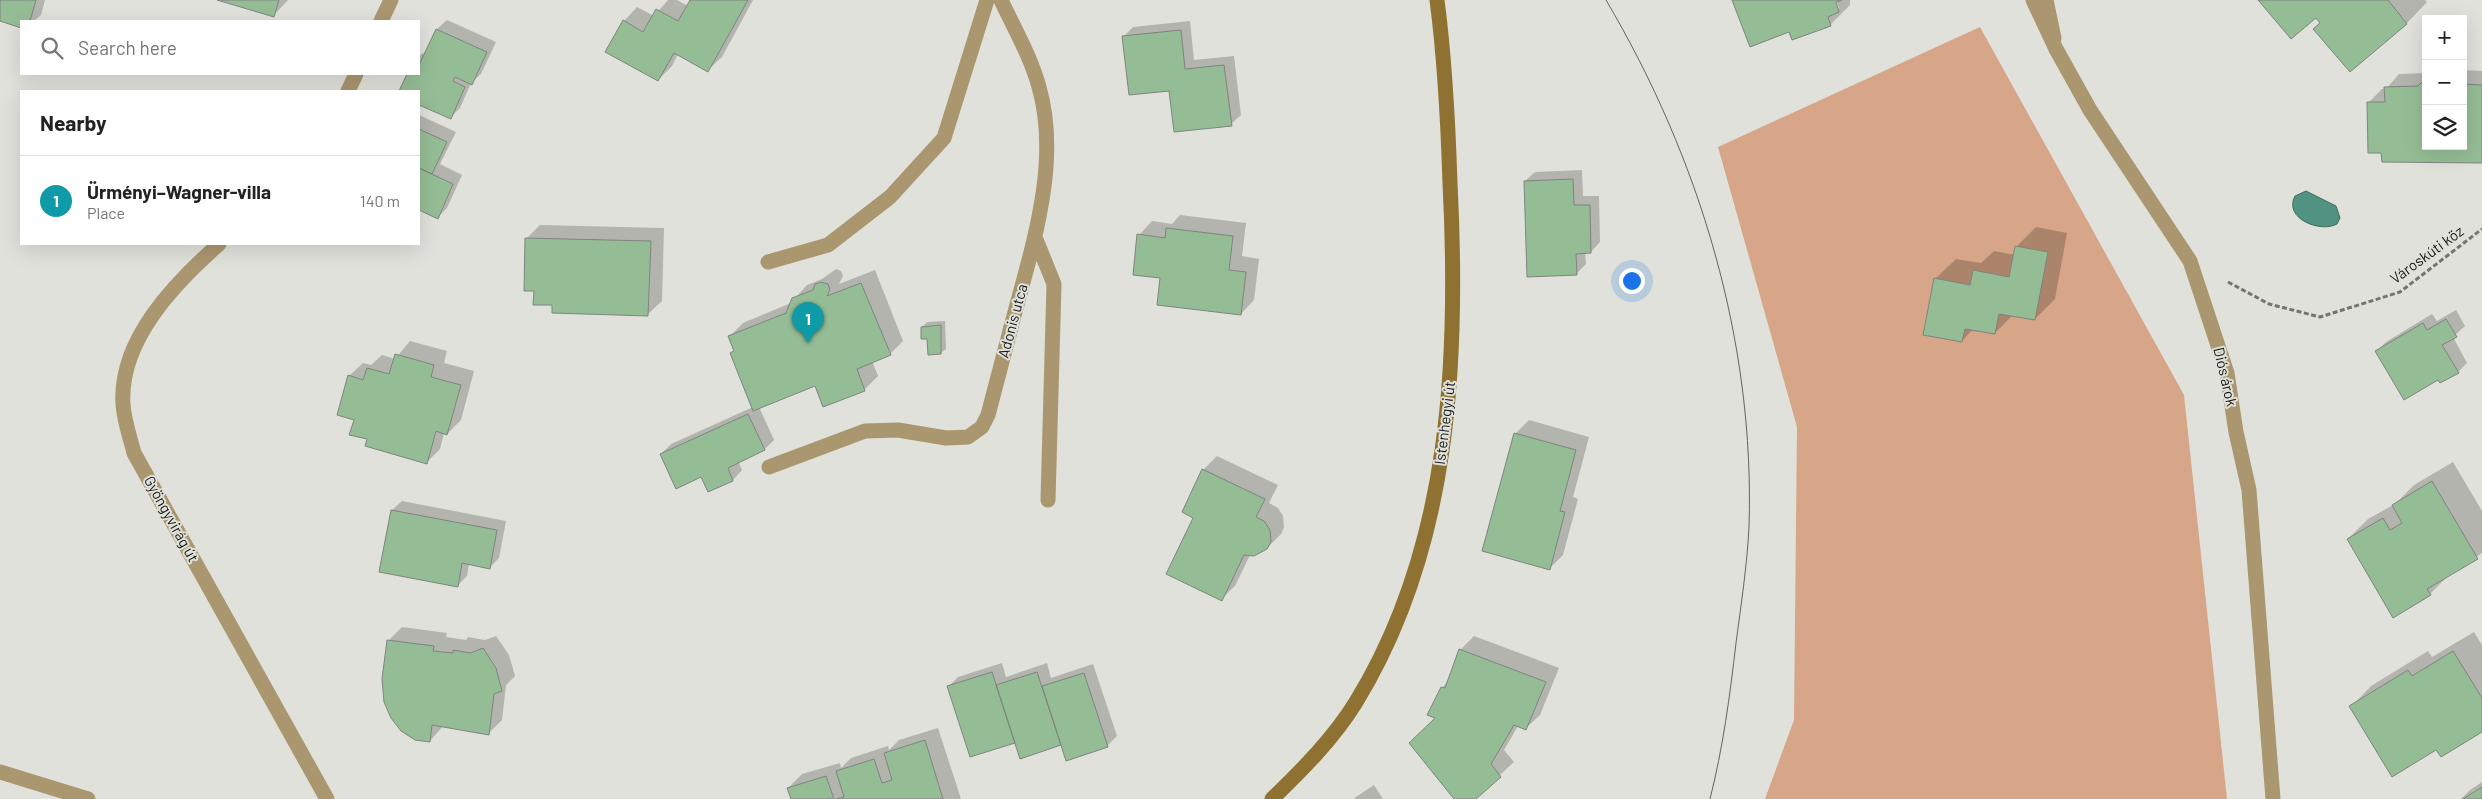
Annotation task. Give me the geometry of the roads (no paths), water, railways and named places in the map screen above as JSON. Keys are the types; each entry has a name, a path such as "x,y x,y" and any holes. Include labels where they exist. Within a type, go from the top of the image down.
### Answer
{"street":[{"path":"381,20 391,0"},
{"path":"768,262 828,245 890,197 944,138 987,0"},
{"name":"Adonis utca","path":"769,467 864,431 898,430 946,438 968,437 982,427 988,416 1035,237 1044,173 1047,131 1039,88 1027,54 1001,0"},
{"name":"Istenhegyi út","path":"1272,799 1330,738 1372,676 1391,638 1404,604 1429,523 1445,441 1453,322 1454,248 1446,80 1437,0"},
{"name":"Diós árok","path":"2033,0 2056,49 2112,144 2190,262 2227,373 2236,432 2249,490 2273,799"},
{"path":"2046,0 2056,49"},
{"path":"348,90 356,75"},
{"path":"1035,237 1054,284 1048,500"},
{"name":"Gyöngyvirág út","path":"218,245 186,274 164,298 150,318 132,355 124,380 123,404 127,428 134,453 326,799"},
{"path":"0,772 88,799"}],"tram line":[{"path":"1606,0 1639,61 1669,123 1694,188 1715,254 1731,321 1742,389 1748,458 1748,542 1729,702 1710,799"}],"place":[{"name":"Ürményi–Wagner-villa","path":"808,343"}]}
